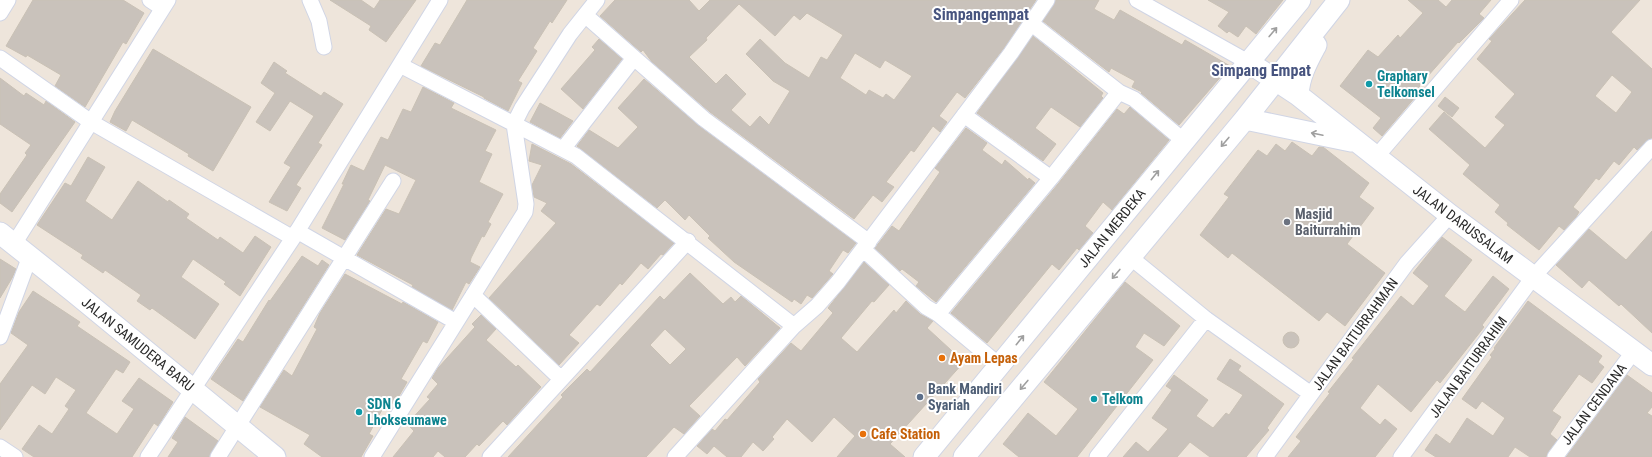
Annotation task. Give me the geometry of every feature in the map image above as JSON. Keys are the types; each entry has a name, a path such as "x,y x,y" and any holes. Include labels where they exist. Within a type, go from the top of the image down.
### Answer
{"main road":[{"name":"JALAN MERDEKA","path":"924,457 1300,0"},
{"path":"966,456 1245,119 1339,0"},
{"path":"1298,95 1298,84 1304,68 1343,0"},
{"name":"JALAN DARUSSALAM","path":"1248,62 1277,79 1450,215 1647,359"},
{"path":"1245,119 1355,141"},
{"name":"JALAN SAMUDERA BARU","path":"15,244 275,457"}],"street":[{"path":"0,12 8,0"},
{"path":"0,337 15,244 165,4 150,0"},
{"path":"310,0 319,21 324,47"},
{"path":"148,457 295,235 440,0"},
{"path":"372,457 525,212 526,204 514,124 526,102 570,34 597,0"},
{"path":"675,457 794,326 817,306 866,246 1032,24 1047,0"},
{"path":"1137,0 1248,62"},
{"path":"1376,157 1511,0"},
{"path":"585,15 704,119 866,246 926,307 938,314 999,365"},
{"path":"1032,24 1119,92 1134,99 1184,141"},
{"path":"0,58 91,122 295,235 345,259 456,322"},
{"path":"563,149 634,58"},
{"path":"400,65 576,156 794,326"},
{"path":"938,314 1051,178 1119,92"},
{"path":"964,115 1051,178"},
{"name":"JALAN BAITURRAHIM","path":"1401,457 1534,276 1652,147"},
{"path":"218,457 345,259 393,181"},
{"name":"JALAN BAITURRAHMAN","path":"1265,457 1407,263 1450,215"},
{"path":"490,457 688,242"},
{"path":"1130,257 1206,319 1312,394"},
{"path":"473,296 561,379"},
{"path":"1097,457 1206,319"},
{"name":"JALAN CENDANA","path":"1555,457 1647,359"},
{"path":"0,447 15,457"}],"building":[{"path":"33,0 123,0 144,13 126,44 123,42 85,107 55,86 61,75 27,55 26,57 6,46"},
{"path":"330,0 361,0 374,9 380,0 416,0 386,42 369,30 371,26"},
{"path":"467,0 567,0 552,23 550,21 533,48 537,51 518,81 522,83 508,111 484,97 421,66 435,43 440,45"},
{"path":"615,0 689,0 699,11 710,0 1036,0 1004,48 965,98 957,92 939,116 947,122 940,132 933,126 914,152 911,150 886,182 894,187 882,202 873,195 854,219 710,112 652,62 643,50 641,52 600,16","holes":["739,4 775,36 794,15 800,20 807,13 843,35 827,60 821,57 809,78 785,63 760,39 746,54 773,81 790,91 769,125 760,116 750,127 731,110 746,94 726,74 716,84 689,57 707,40 706,38","855,53 880,68 885,60 912,76 894,100 886,94 883,98 869,90 866,95 840,78"]},
{"path":"1056,0 1099,0 1094,9 1114,20 1120,10 1182,45 1185,40 1230,66 1179,125 1141,93 1142,92 1132,87 1135,81 1111,68 1109,72 1043,21"},
{"path":"1208,0 1283,0 1256,34 1246,26 1238,37 1229,31 1227,33 1218,26 1229,12"},
{"path":"1408,0 1438,0 1446,7 1452,0 1491,0 1479,14 1484,18 1459,43 1458,42 1419,86 1422,89 1382,136 1373,128 1381,118 1340,86 1368,50 1378,57 1398,35 1400,38 1423,13"},
{"path":"1525,0 1640,0 1611,32 1652,69 1652,138 1646,141 1637,150 1634,147 1619,165 1614,161 1599,180 1596,178 1573,207 1579,212 1576,217 1564,230 1559,226 1539,250 1507,225 1508,223 1495,212 1500,205 1463,174 1470,165 1429,129 1444,112 1485,148 1505,125 1495,117 1515,94 1477,59 1492,41 1489,39","holes":["1612,75 1632,92 1616,113 1595,96"]},
{"path":"1033,36 1103,93 1101,96 1103,98 1080,127 1051,107 1035,128 1056,144 1043,161 977,113"},
{"path":"599,39 622,59 583,109 561,89 595,50 592,47"},
{"path":"153,49 251,107 213,171 188,156 189,154 132,120 126,131 110,122 115,111"},
{"path":"274,62 287,71 285,73 321,96 324,92 343,104 318,143 322,145 296,185 301,188 287,211 269,202 291,167 284,163 314,116 290,101 270,131 256,122 275,93 261,83"},
{"path":"0,78 24,96 26,93 44,105 46,101 75,122 12,212 0,203 0,194 27,155 25,153 31,145 0,124"},
{"path":"644,79 699,126 856,243 848,253 843,250 829,271 833,274 812,298 807,295 801,304 794,299 792,302 734,262 708,238 710,236 689,215 685,220 665,200 657,208 577,146 589,130 618,148 638,127 618,108"},
{"path":"423,87 454,103 451,108 496,130 485,151 492,154 479,182 503,194 488,222 491,224 484,237 482,236 471,258 470,262 480,267 469,284 466,282 452,310 412,287 413,285 357,255 386,209 399,214 416,180 385,165 368,200 370,201 345,240 322,228 344,184 342,184 351,165 364,171 381,137 388,140 403,109 411,112"},
{"path":"1445,97 1459,108 1452,117 1438,106"},
{"path":"540,103 573,121 560,138 530,122"},
{"path":"1130,107 1169,140 1112,210 1103,202 1085,226 1093,233 1079,250 1077,248 1059,270 1052,264 987,343 951,313 1058,184 1117,109 1124,114"},
{"path":"966,128 987,143 982,150 1002,165 1005,160 1028,180 1029,178 1035,183 936,302 916,286 919,282 902,269 900,271 875,248 892,226 899,231 940,172 935,168"},
{"name":"Masjid Baiturrahim","path":"1292,142 1312,156 1319,147 1323,147 1369,183 1359,197 1374,208 1347,244 1385,273 1345,326 1327,312 1319,321 1232,253 1228,258 1200,235 1229,197 1224,194 1258,150 1267,156 1276,144 1285,151"},
{"path":"532,144 571,164 674,243 663,255 661,254 648,269 641,263 622,285 620,283 600,306 597,304 569,335 579,343 559,365 489,298 556,223 541,211 547,203 534,197 532,185 542,165 529,161"},
{"path":"88,157 105,167 85,201 112,220 138,181 168,202 169,200 189,214 186,218 218,240 220,237 243,253 255,236 271,247 240,296 224,284 226,282 193,259 181,277 219,304 195,339 152,308 150,310 137,301 141,295 105,270 103,273 81,258 83,255 37,225 65,183 71,186"},
{"path":"1589,229 1626,260 1652,231 1652,333 1621,304 1619,306 1589,280 1582,288 1556,265"},
{"path":"1442,237 1472,260 1444,296 1465,312 1493,276 1509,289 1482,325 1484,327 1440,383 1437,380 1411,412 1378,384 1360,408 1380,425 1385,419 1397,429 1375,457 1288,457 1301,441 1296,437 1330,393 1328,392 1354,359 1352,358 1401,296 1413,306 1429,286 1413,273"},
{"path":"302,256 318,266 322,260 329,265 243,401 211,379 238,339 243,342 269,300 270,301"},
{"path":"0,259 16,269 0,298"},
{"path":"864,262 889,285 874,302 872,301 841,338 857,352 894,310 896,313 906,301 920,314 933,321 927,328 964,362 890,444 905,457 837,457 855,436 834,417 812,442 787,419 772,437 774,439 763,451 753,442 741,457 727,457 714,446 707,454 697,446 712,429 715,431 725,419 727,420 760,382 758,379 791,343 801,351 833,313 828,308"},
{"path":"690,273 723,304 731,297 735,302 741,296 780,328 745,366 737,357 689,406 700,416 684,434 674,427 646,457 508,457 563,397 561,395 587,369 590,372 660,296 664,300","holes":["665,329 686,349 670,365 650,345"]},
{"path":"345,274 402,304 403,302 438,322 427,343 423,341 401,379 407,382 399,396 397,395 389,409 384,406 369,434 373,436 361,457 322,457 304,444 310,435 260,407 284,370 292,376 317,329 314,327 320,313"},
{"path":"1125,282 1180,326 1164,346 1144,333 1135,347 1153,360 1077,457 1019,457 1003,444 1028,413 1056,436 1078,409 1044,382"},
{"path":"33,291 80,322 77,326 130,362 123,373 116,369 86,413 117,434 134,409 122,401 139,378 173,402 158,426 154,423 132,457 34,457 22,449 39,425 52,434 69,409 65,406 76,390 56,377 45,394 32,385 0,430 0,384 28,345 11,333 19,312"},
{"path":"1528,301 1602,356 1598,362 1604,367 1592,383 1579,374 1552,411 1561,417 1550,434 1557,440 1546,457 1530,457 1515,447 1508,457 1436,457 1425,450 1436,434 1450,444 1467,418 1493,436 1505,418 1482,401 1476,409 1462,399 1492,357 1490,355 1495,349 1494,348"},
{"path":"481,315 496,329 486,340 516,367 518,365 541,387 507,425 503,421 479,446 477,444 465,457 445,457 438,451 433,457 393,457 414,431 407,424 430,399 427,397 438,384 432,378 438,368 475,327 472,324"},
{"path":"1288,332 1294,332 1299,337 1297,346 1294,348 1288,348 1283,343 1283,337"},
{"path":"1230,359 1241,366 1238,370 1284,404 1267,428 1269,430 1246,457 1210,457 1190,442 1177,457 1123,457 1136,442 1148,452 1168,429 1152,418 1172,390 1166,386 1174,375 1208,400 1196,416 1213,428 1226,413 1229,415 1243,395 1217,379"},
{"path":"1627,375 1652,393 1652,407 1647,413 1652,416 1652,457 1566,457"},
{"path":"185,417 218,441 209,457 168,457 178,442 172,438"}],"place":[{"name":"Graphary Telkomsel","path":"1369,84"},
{"name":"Masjid Baiturrahim","path":"1287,222"},
{"name":"Ayam Lepas","path":"942,358"},
{"name":"Bank Mandiri Syariah","path":"920,397"},
{"name":"Telkom","path":"1094,399"},
{"name":"SDN 6 Lhokseumawe","path":"359,412"},
{"name":"Cafe Station","path":"863,434"}],"district":[{"name":"Simpangempat","path":"981,14"},
{"name":"Simpang Empat","path":"1261,70"}]}
